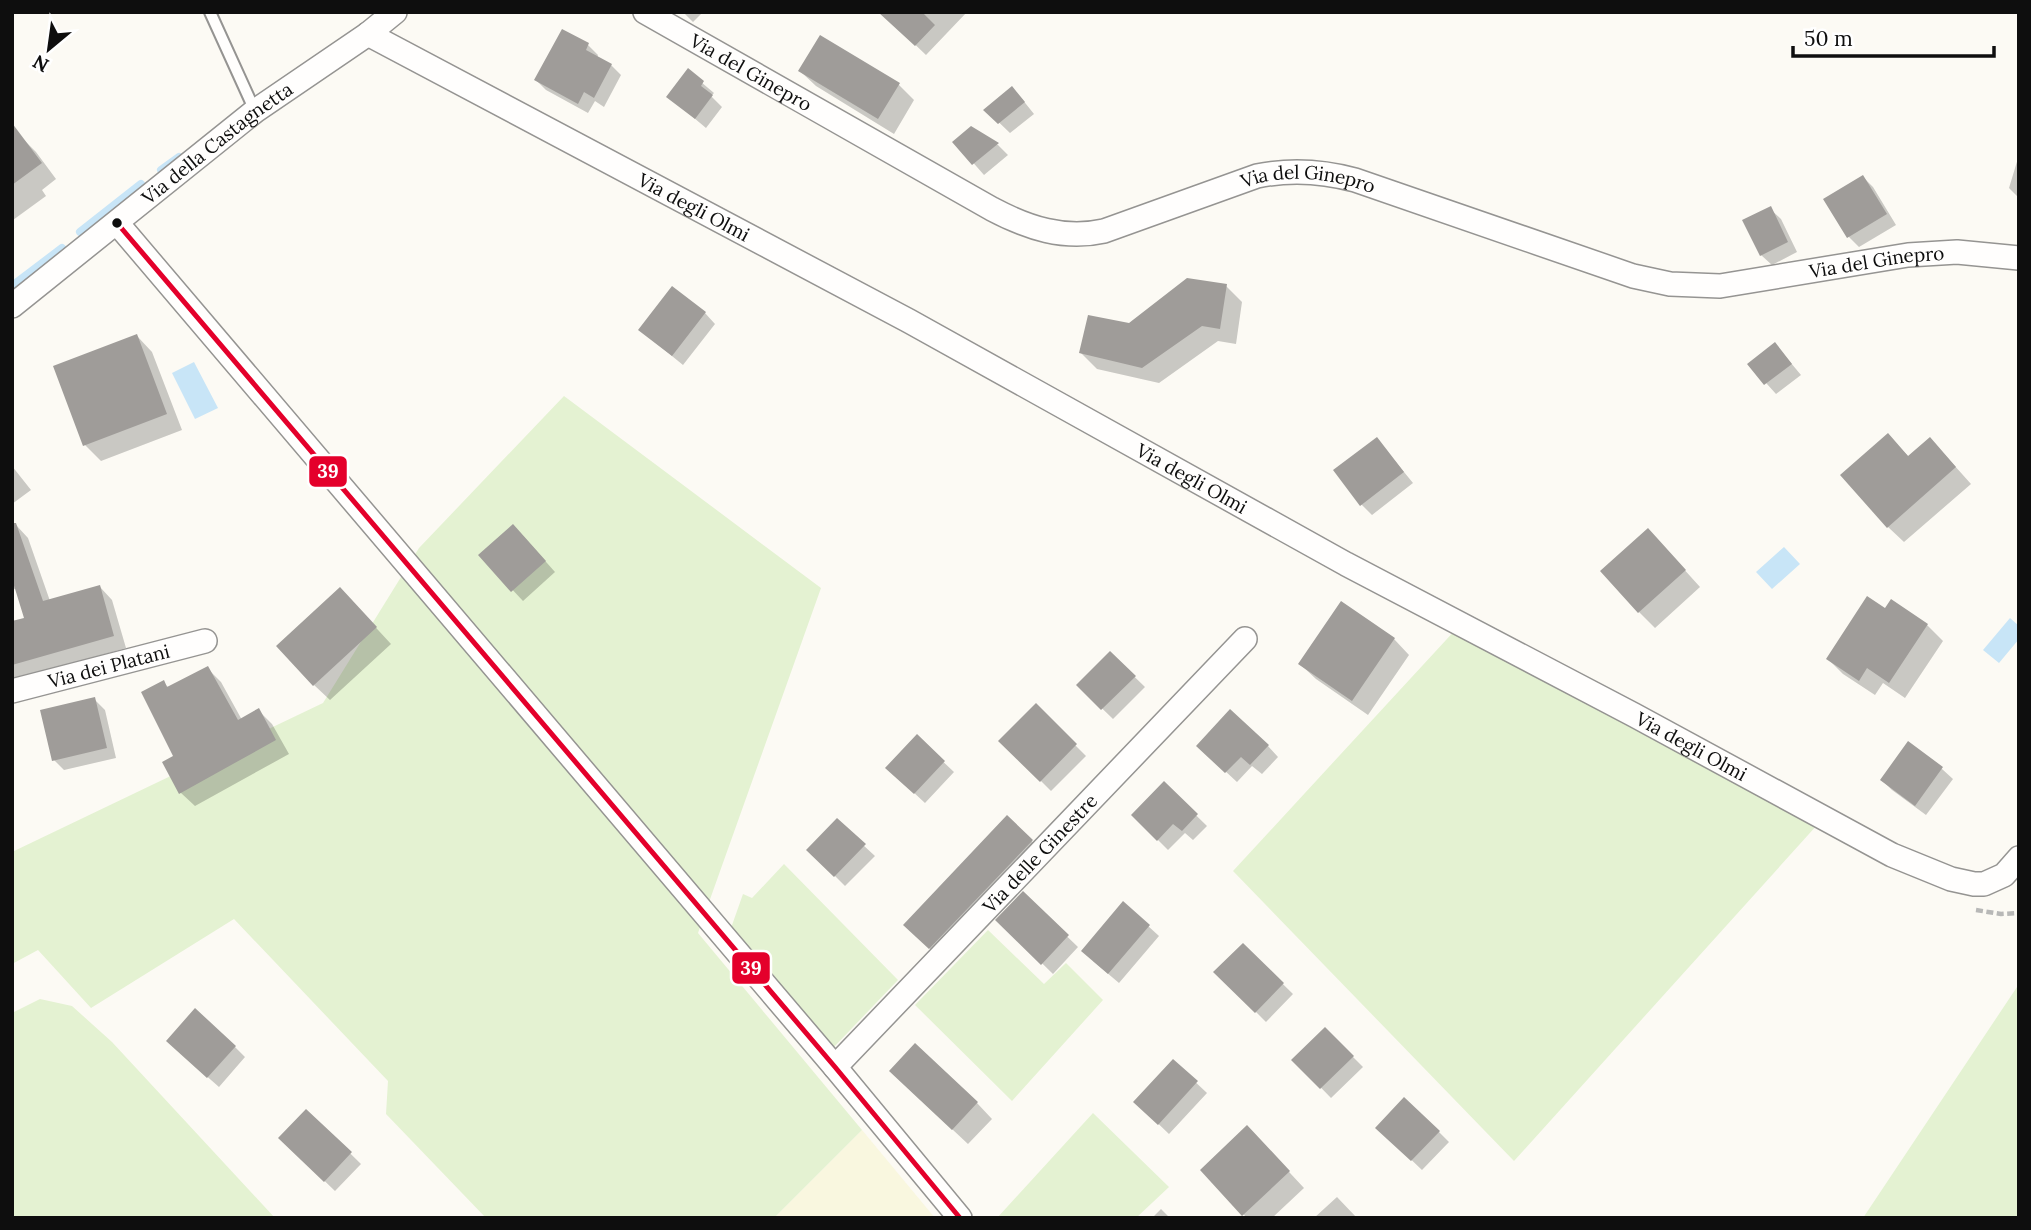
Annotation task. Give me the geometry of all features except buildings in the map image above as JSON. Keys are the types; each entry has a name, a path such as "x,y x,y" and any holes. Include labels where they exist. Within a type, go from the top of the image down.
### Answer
{"street":[{"name":"Via della Castagnetta","path":"12,306 256,111 368,34 395,12"},
{"name":"Via del Ginepro","path":"645,12 992,209 1018,222 1057,234 1104,231 1246,180 1267,174 1295,171 1355,180 1633,276 1670,285 1742,284 1919,254 1957,252 2019,258"},
{"name":"Via degli Olmi","path":"368,34 909,321 1346,564 1892,855 1951,879 1974,884 1984,884 2004,875 2019,859"},
{"path":"117,223 835,1067 960,1218"},
{"name":"Via delle Ginestre","path":"835,1067 1245,639"},
{"name":"Via dei Platani","path":"12,691 205,641"}],"lane":[{"path":"210,12 256,111"}],"shaded area":[{"path":"862,1130 935,1218 774,1218"}],"green space":[{"path":"564,396 821,588 698,933 862,1130 774,1218 486,1218 386,1114 388,1081 234,919 91,1008 38,950 12,964 12,852 323,703 419,548"},
{"path":"1458,627 1818,824 1514,1161 1233,871"},
{"path":"784,864 898,980 832,1049 731,928 743,894 752,898"},
{"path":"988,930 1044,984 1066,963 1103,1000 1012,1101 915,1005"},
{"path":"2019,984 2019,1218 1863,1218"},
{"path":"40,999 72,1006 112,1042 275,1218 12,1218 12,1013"},
{"path":"1093,1113 1169,1187 1136,1218 997,1218"}],"water":[{"path":"194,362 218,408 195,419 172,373"},
{"path":"1784,547 1800,564 1772,589 1756,572"},
{"path":"2010,618 2019,626 2019,639 1999,663 1983,650"}],"waterway":[{"path":"161,170 179,157"},
{"path":"80,232 141,184"},
{"path":"12,286 62,248"}],"transit line":[{"name":"39","path":"117,223 835,1067 960,1218"}]}
